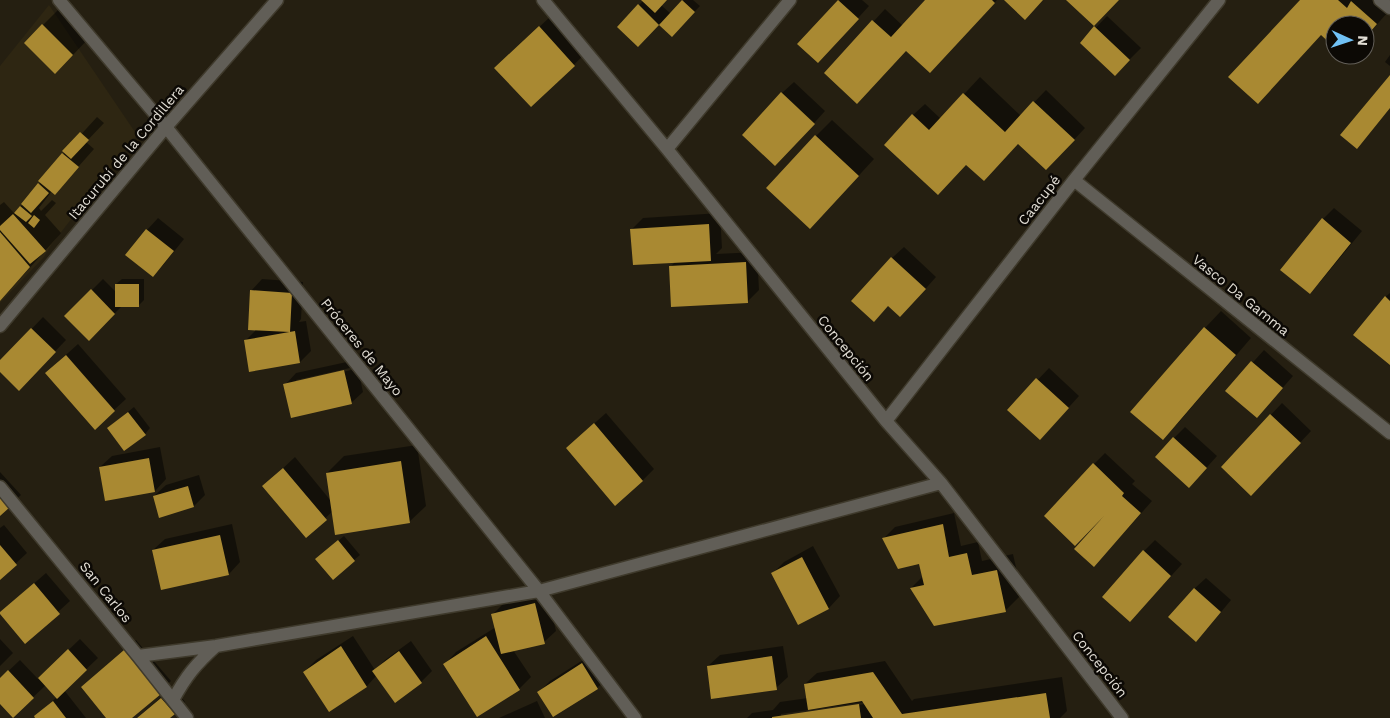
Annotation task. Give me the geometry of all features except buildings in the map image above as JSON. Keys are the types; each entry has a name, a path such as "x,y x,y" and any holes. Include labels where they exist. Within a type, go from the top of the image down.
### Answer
{"street":[{"name":"Próceres de Mayo","path":"59,0 166,127 539,591 635,718"},
{"name":"Itacurubí de la Cordillera","path":"0,326 166,127 277,0"},
{"name":"Concepción","path":"543,0 667,149 886,422 941,483 1122,718"},
{"path":"667,149 790,0"},
{"name":"Caacupé","path":"886,422 1074,180 1219,0"},
{"path":"1380,0 1390,8"},
{"name":"Vasco Da Gamma","path":"1074,180 1390,433"},
{"path":"138,656 216,646 539,591 941,483"},
{"name":"San Carlos","path":"0,487 187,718"},
{"path":"173,700 195,664 216,646"}],"shaded area":[{"path":"49,5 137,135 51,245 44,257 0,303 0,66"}]}
